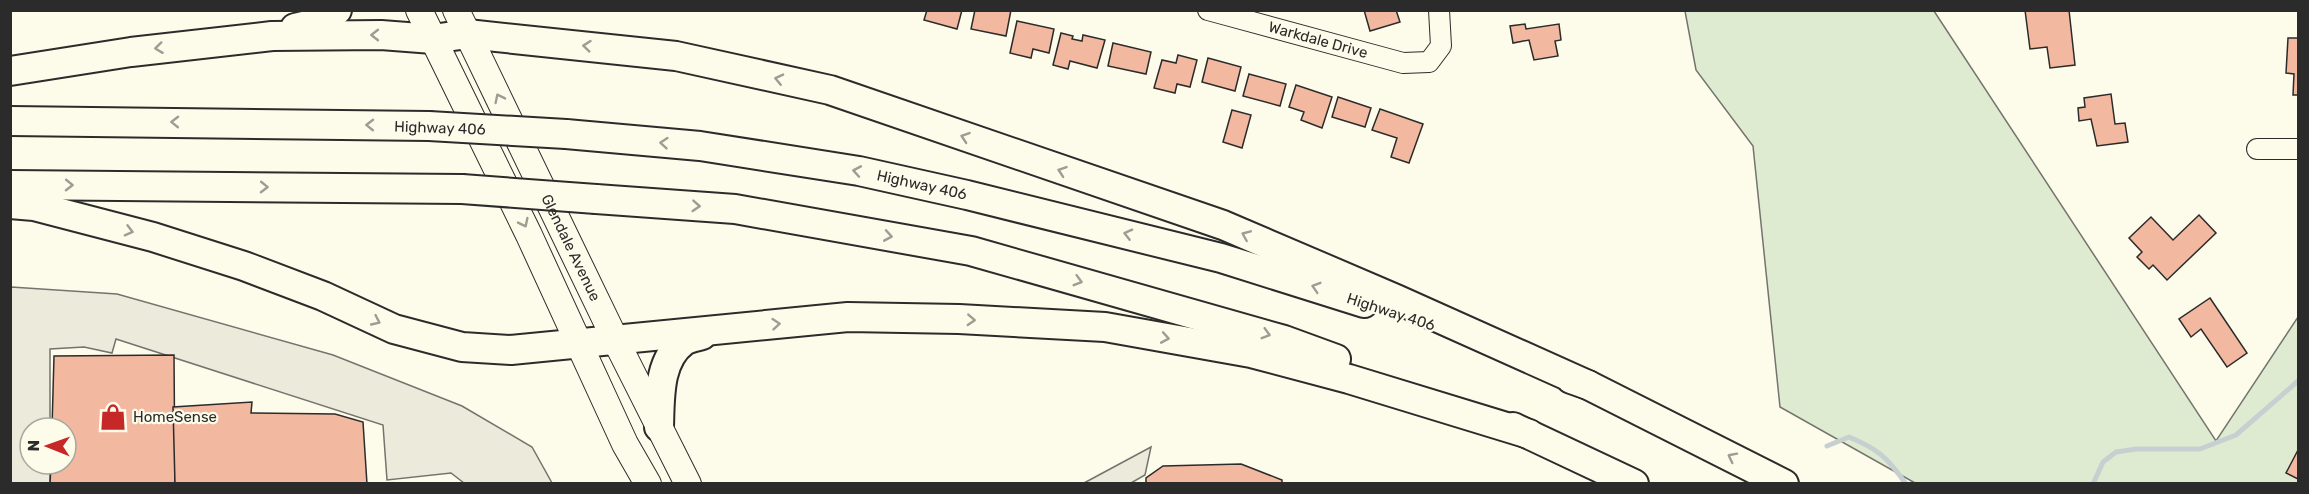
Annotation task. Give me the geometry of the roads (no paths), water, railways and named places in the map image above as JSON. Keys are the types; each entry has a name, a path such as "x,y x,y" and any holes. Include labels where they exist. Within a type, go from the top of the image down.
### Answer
{"highway":[{"path":"217,42 308,25 337,10"},
{"path":"10,71 131,52 283,36 381,35 433,39 461,22 676,56 830,90 1222,225 1396,298 1588,385"},
{"name":"Highway 406","path":"10,121 429,126 566,134 700,146 859,171 1090,224 1221,258 1414,318 1588,385 1785,483"},
{"path":"10,184 462,189 735,209 971,251 1284,340 1529,434 1634,483"},
{"path":"10,204 34,206 244,266 322,296 394,329 462,347 511,350 848,317 959,319 1106,327 1251,354 1349,379 1529,434"},
{"path":"659,426 664,367 685,340 718,329"}],"main road":[{"path":"419,10 529,235 625,444 648,483"},
{"name":"Glendale Avenue","path":"461,22 615,339 688,483"}],"street":[{"name":"Warkdale Drive","path":"1208,10 1403,63 1429,62 1441,46 1439,10"},
{"path":"2257,149 2298,148"}],"waterway":[{"path":"2093,484 2103,462 2116,452 2136,449 2200,449 2236,435 2298,381"},
{"path":"1827,446 1849,437 1859,441 1881,455 1906,484"}],"place":[{"name":"HomeSense","path":"113,417"}]}
